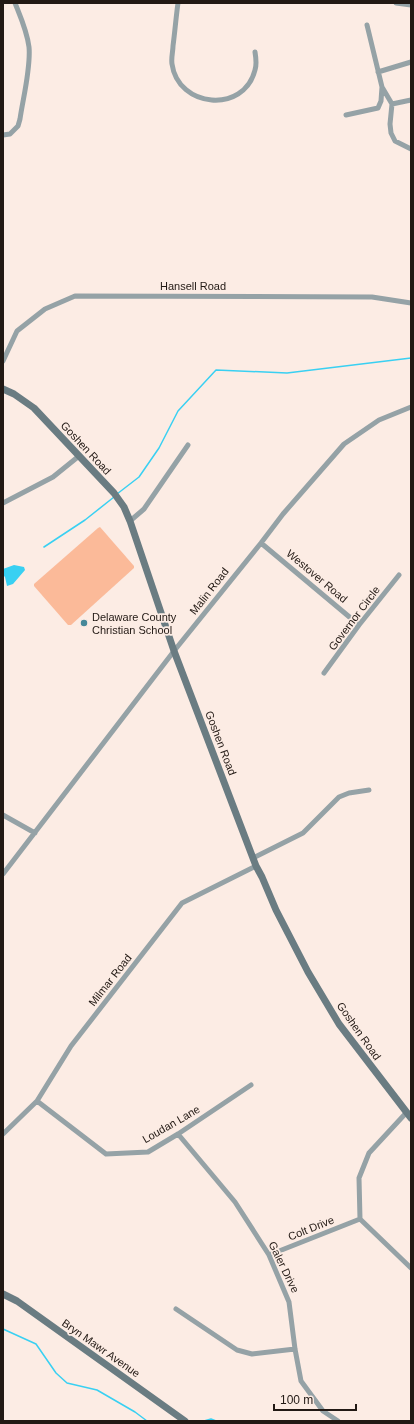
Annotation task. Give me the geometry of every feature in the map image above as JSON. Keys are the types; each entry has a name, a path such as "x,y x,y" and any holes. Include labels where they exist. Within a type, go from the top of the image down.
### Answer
{"street":[{"path":"3,135 10,134 18,126 28,68 29,50 27,36 24,24 15,3"},
{"path":"178,3 172,62 176,77 180,83 195,96 216,101 236,95 252,78 256,64 255,52"},
{"path":"396,3 411,5"},
{"path":"367,25 382,87 392,104 390,124 391,133 394,141 411,149"},
{"path":"378,72 411,62"},
{"path":"346,116 378,108 381,102 382,87"},
{"path":"392,104 411,100"},
{"name":"Hansell Road","path":"3,361 17,331 46,309 75,296 372,297 411,303"},
{"name":"Goshen Road","path":"3,389 14,394 34,408 115,495 130,521 174,651 256,866 276,910 308,972 339,1024 409,1116"},
{"name":"Malin Road","path":"3,874 174,651 283,514 344,444 379,420 411,407"},
{"path":"130,521 144,509 188,445"},
{"path":"3,503 53,477 79,456"},
{"name":"Westover Road","path":"261,543 359,625"},
{"name":"Governor Circle","path":"324,674 359,625 399,575"},
{"path":"253,858 303,833 339,797 349,793 369,790"},
{"path":"3,815 35,833"},
{"name":"Milmar Road","path":"3,1134 37,1101 71,1046 182,903 256,866"},
{"name":"Loudan Lane","path":"37,1101 106,1154 148,1152 178,1134 251,1085"},
{"path":"409,1116 369,1153 359,1178 360,1219 411,1268"},
{"name":"Galer Drive","path":"178,1134 236,1202 269,1256 289,1302 301,1381 323,1410 338,1421"},
{"name":"Colt Drive","path":"269,1256 360,1219"},
{"name":"Bryn Mawr Avenue","path":"3,1294 17,1301 185,1421"},
{"path":"176,1308 237,1350 252,1354 295,1349"}],"shaded area":[{"path":"100,527 134,566 134,568 71,625 68,625 34,586 34,584"}],"water":[{"path":"14,565 24,567 25,570 13,584 7,586 3,575 3,569"}],"waterway":[{"path":"117,494 139,477 159,448 178,411 216,370 287,373 411,358"},
{"path":"44,547 85,520 114,497"},
{"path":"3,1329 36,1344 56,1373 67,1383 97,1390 135,1412 147,1421"},
{"path":"204,1421 211,1419 216,1421"}],"place":[{"name":"Delaware County Christian School","path":"84,623"}]}
